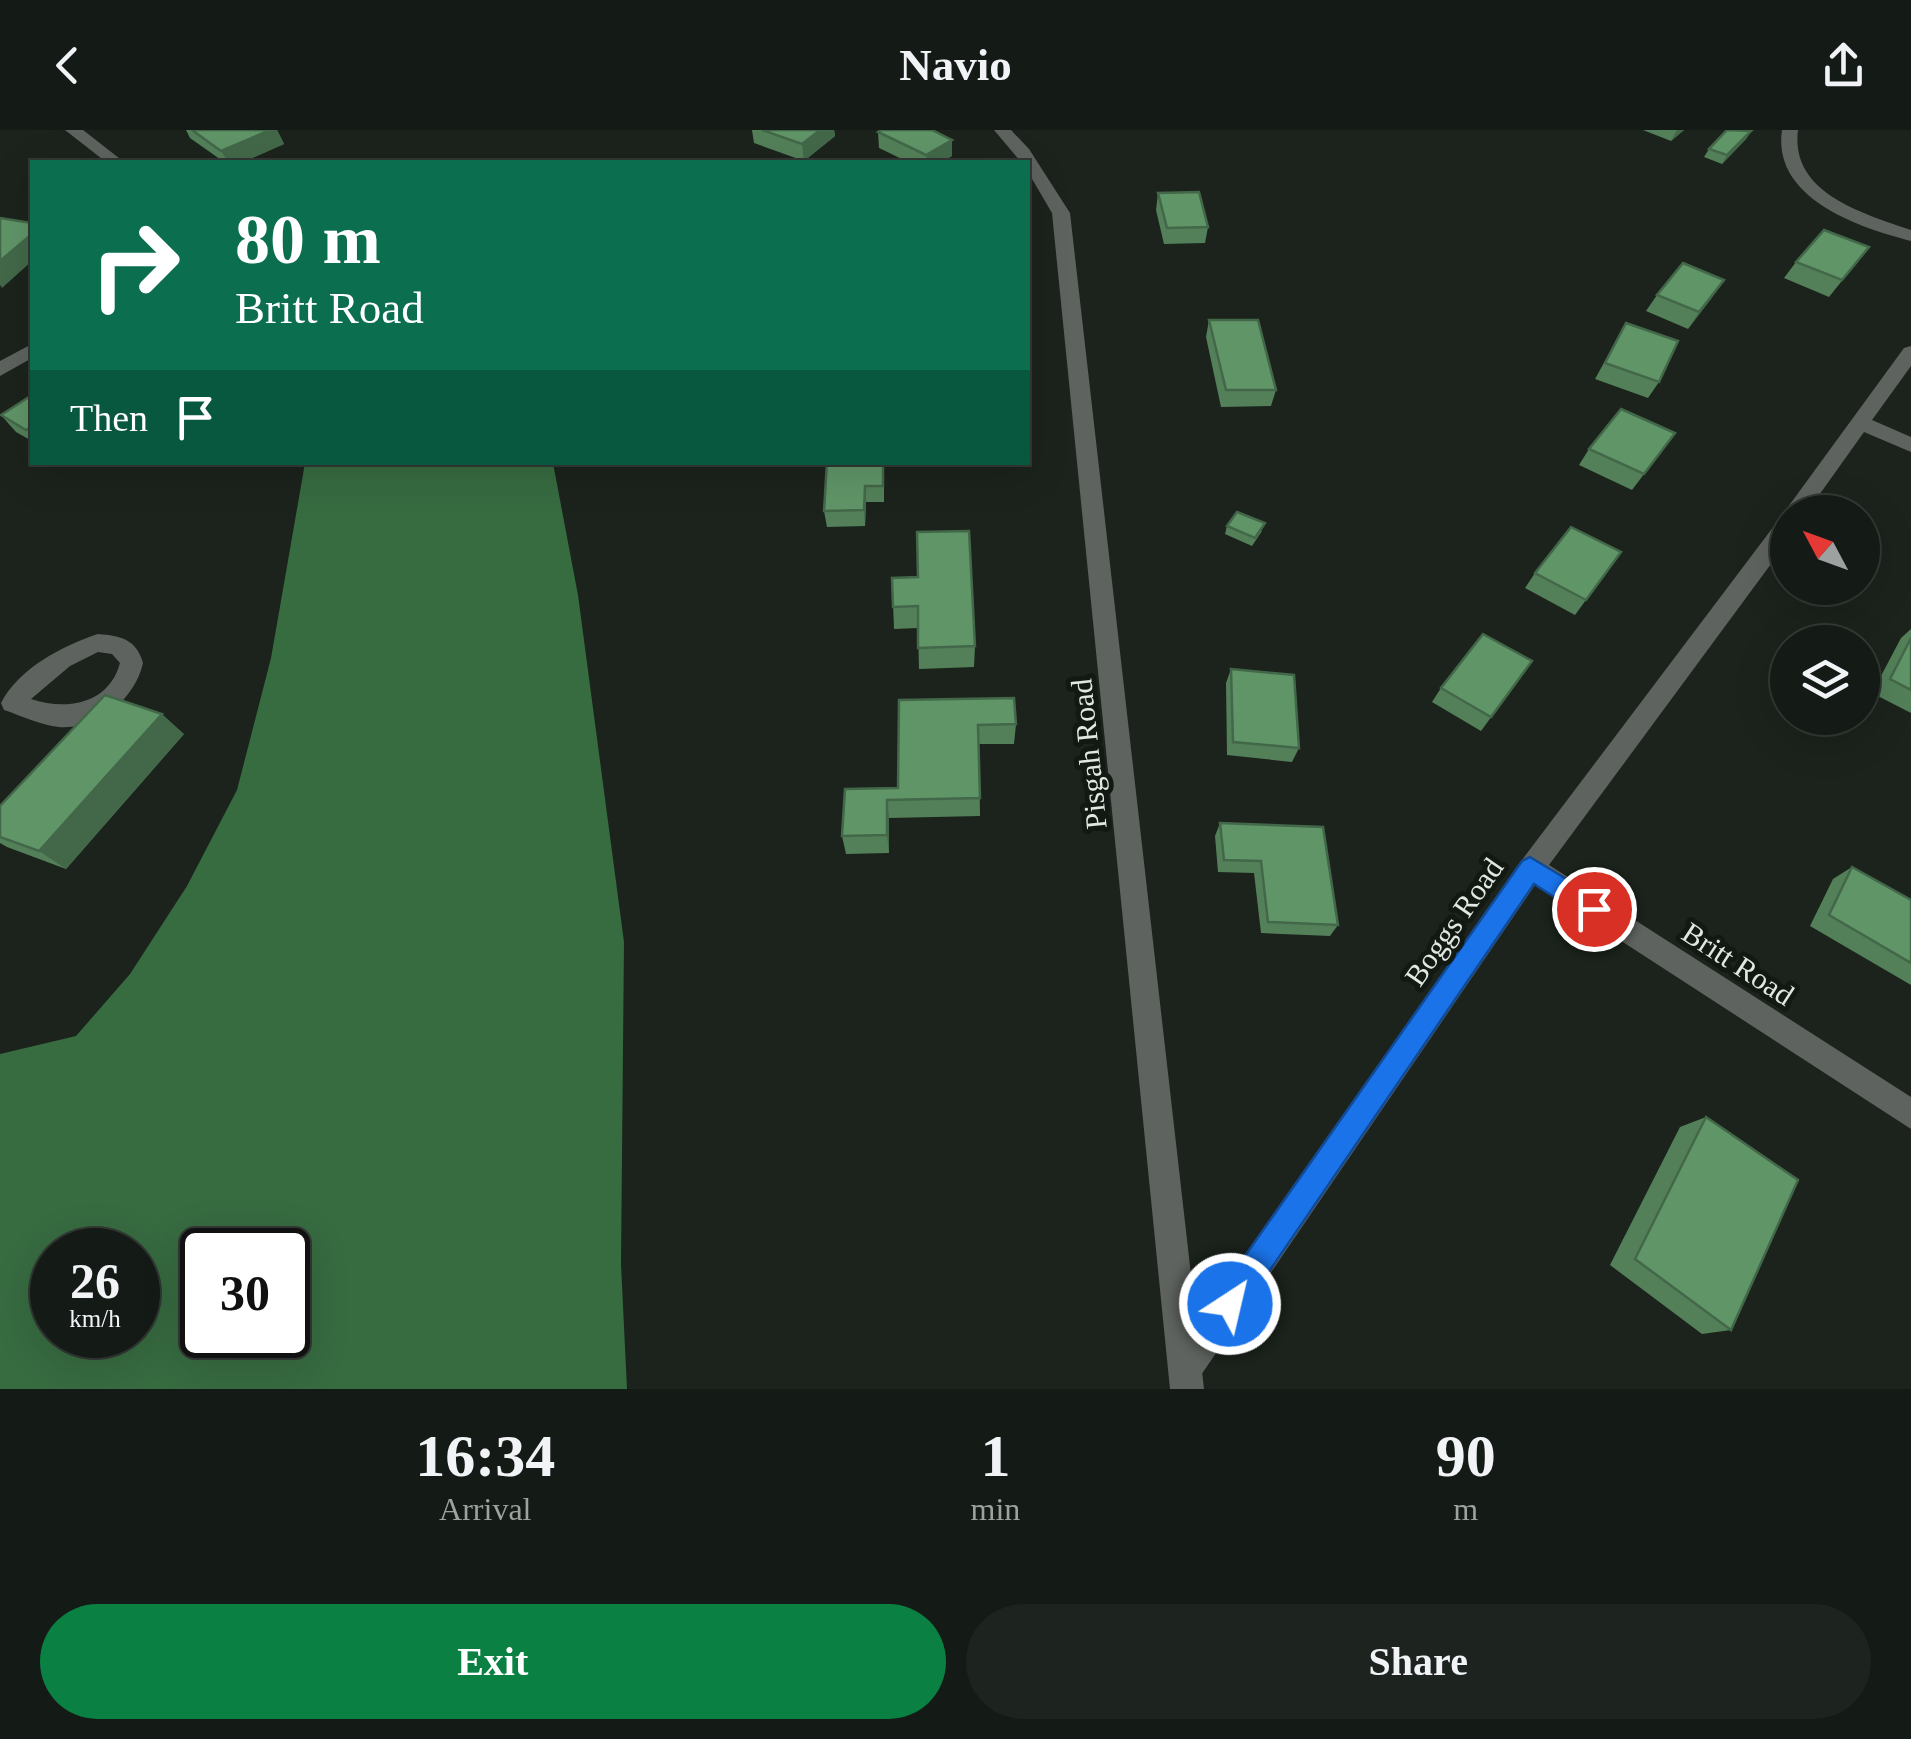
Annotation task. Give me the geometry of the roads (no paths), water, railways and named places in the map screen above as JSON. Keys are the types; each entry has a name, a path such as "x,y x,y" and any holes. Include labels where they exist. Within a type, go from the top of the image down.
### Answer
{"street":[{"path":"73,130 113,160"},
{"name":"Pisgah Road","path":"1002,130 1028,160"},
{"path":"1790,130 1785,145 1787,160 1817,195 1911,236"},
{"name":"Pisgah Road","path":"1030,163 1061,213 1187,1377"},
{"path":"0,370 30,351"},
{"path":"1809,495 1911,352"},
{"path":"1862,424 1911,445"},
{"name":"Boggs Road","path":"1187,1377 1530,868 1770,548"},
{"name":"Britt Road","path":"1530,868 1911,1114"}]}
